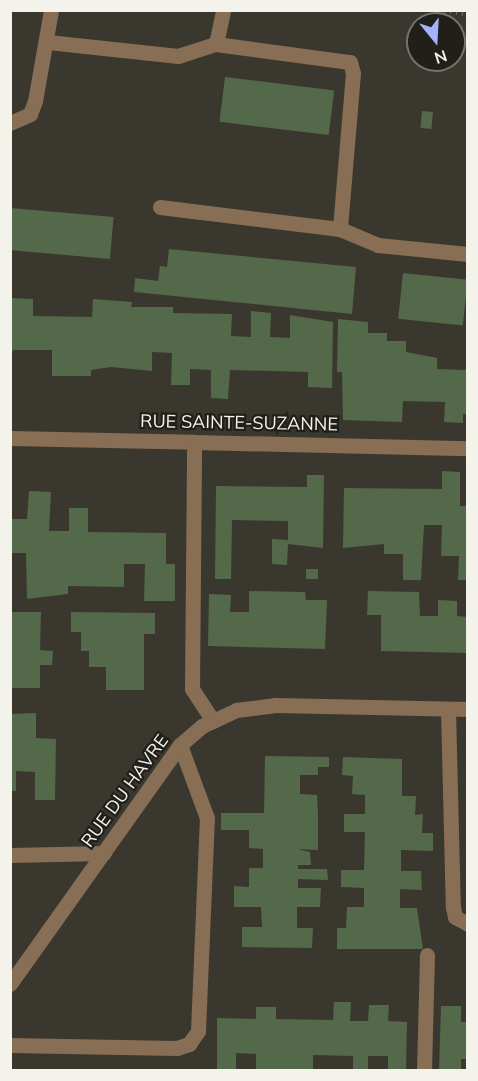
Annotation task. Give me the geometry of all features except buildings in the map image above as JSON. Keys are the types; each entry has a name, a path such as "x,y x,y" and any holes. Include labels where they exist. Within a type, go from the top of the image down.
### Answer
{"street":[{"path":"10,123 30,114 48,42 51,10"},
{"path":"216,44 223,10"},
{"path":"48,42 178,56 216,44 350,62 353,73 340,230"},
{"path":"160,207 340,230 378,244 468,254"},
{"name":"RUE SAINTE-SUZANNE","path":"10,438 468,448"},
{"path":"194,442 192,689 213,721"},
{"name":"RUE DU HAVRE","path":"10,984 180,745 213,721 236,710 276,705 468,709"},
{"path":"448,709 453,907 455,917 468,924"},
{"path":"10,1045 177,1048 189,1044 198,1031 207,818 180,745"},
{"path":"10,855 104,853"},
{"path":"424,1071 427,955"}],"path":[{"path":"438,10 468,14"}]}
